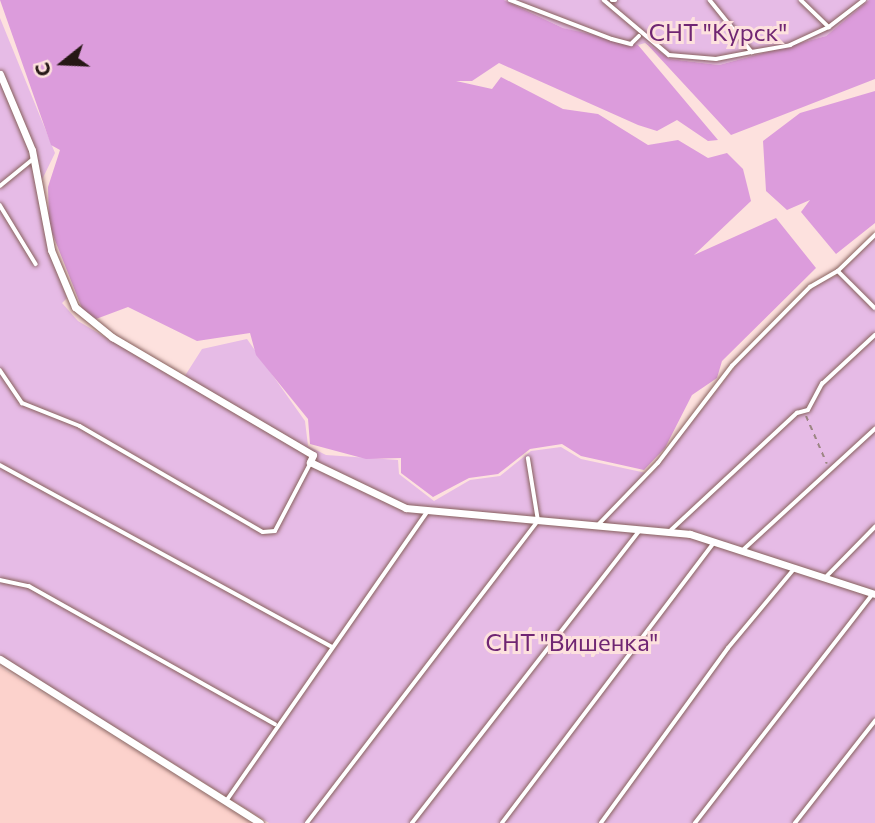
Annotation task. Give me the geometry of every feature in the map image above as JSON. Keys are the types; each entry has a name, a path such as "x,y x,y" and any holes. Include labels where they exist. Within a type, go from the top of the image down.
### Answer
{"street":[{"path":"0,74 2,86 34,159 51,250 75,307 112,338 313,455 310,462 426,512 597,526 716,541 874,593"},
{"path":"0,659 260,823"}],"lane":[{"path":"510,0 612,39 631,44 639,36"},
{"path":"604,0 639,36 669,55 716,60 790,46 829,27 863,0"},
{"path":"710,0 752,52"},
{"path":"801,0 829,27"},
{"path":"0,186 34,159"},
{"path":"0,205 36,264"},
{"path":"597,526 658,463 732,366 810,287 838,271 875,235"},
{"path":"838,271 875,308"},
{"path":"666,533 796,413 808,410 822,384 875,335"},
{"path":"0,370 22,403 80,426 263,532 275,531 310,462"},
{"path":"742,549 753,546 875,429"},
{"path":"307,823 538,521 528,459"},
{"path":"0,465 333,647"},
{"path":"226,801 275,724 333,647 426,512"},
{"path":"827,576 875,527"},
{"path":"412,823 639,531"},
{"path":"502,823 716,541"},
{"path":"601,823 728,648 797,566"},
{"path":"0,580 29,586 275,724"},
{"path":"695,823 874,593"},
{"path":"795,823 875,721"}],"path":[{"path":"808,410 811,438 831,471"}],"shaded area":[{"path":"0,0 504,0 563,28 638,45 718,140 708,141 677,120 657,131 638,125 499,63 472,81 456,81 492,89 501,77 563,109 598,114 648,145 678,140 708,158 727,153 743,169 751,201 694,255 776,218 816,268 722,361 717,378 692,395 665,448 644,470 581,456 562,444 530,449 498,474 469,478 433,497 401,473 401,458 366,459 310,444 308,419 256,355 250,333 197,341 128,307 96,319 83,311 49,225 48,187 60,150 51,145"},
{"path":"869,0 875,0 875,79 731,135 645,42 670,59 719,65 826,36"},
{"path":"875,91 875,223 836,254 801,212 810,200 787,210 766,191 763,141 800,113"},
{"path":"0,667 69,709 251,823 0,823"}],"green space":[{"name":"СНТ \"Курск\"","path":"504,0 869,0 826,36 719,65 670,59 645,43 631,47 563,28"},
{"name":"СНТ \"Вишенка\"","path":"0,18 55,153 37,190 49,252 67,298 62,303 78,321 181,382 202,349 247,339 305,421 308,446 326,455 398,460 399,474 434,501 470,480 500,476 531,451 561,447 581,459 651,474 737,364 814,286 837,275 875,238 875,823 269,823 0,656"}]}
